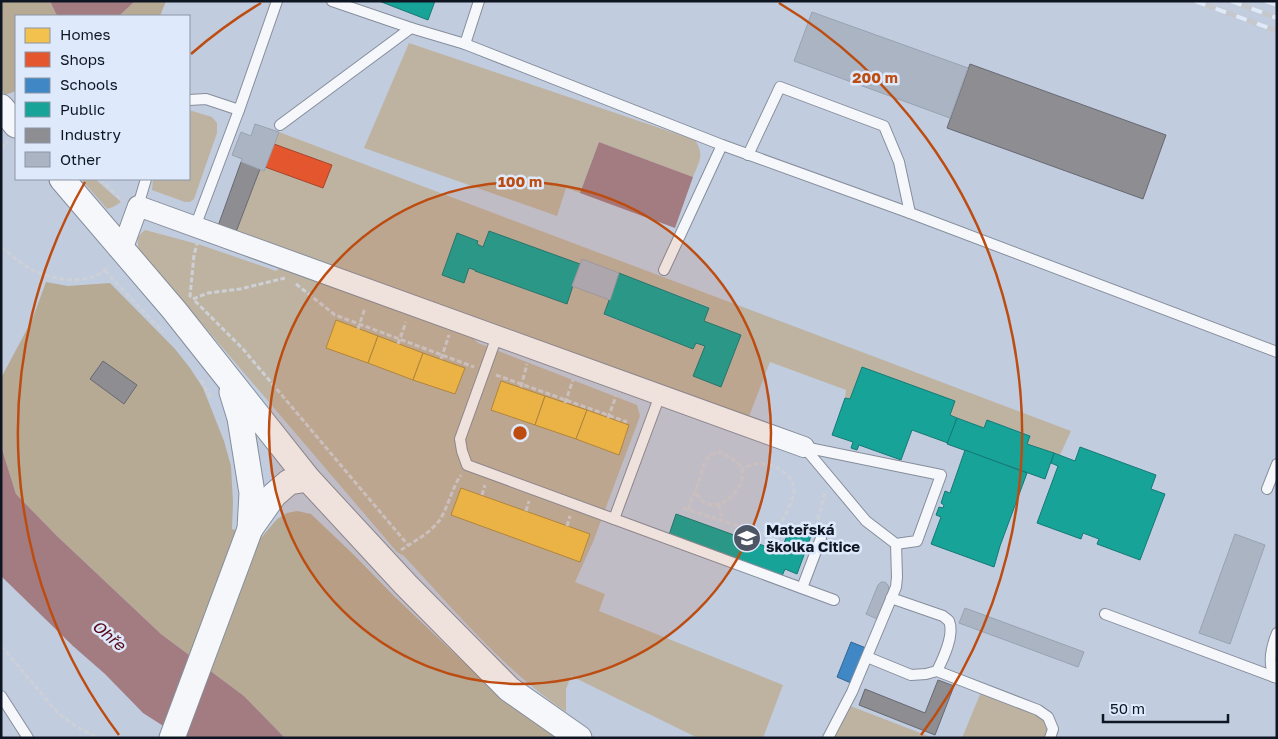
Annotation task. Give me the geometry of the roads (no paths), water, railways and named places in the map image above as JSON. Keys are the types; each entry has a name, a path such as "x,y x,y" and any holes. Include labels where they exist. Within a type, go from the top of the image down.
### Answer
{"street":[{"path":"1,107 15,124"},
{"path":"63,180 174,310 308,479 395,573 508,689 579,738"},
{"path":"122,250 136,209 195,227 804,448"},
{"path":"228,380 240,418 252,493 249,531"},
{"path":"172,738 249,531 274,494 289,482 308,479"}],"lane":[{"path":"195,227 278,1"},
{"path":"332,1 465,44 748,155 910,213 1277,352"},
{"path":"465,44 479,1"},
{"path":"280,125 411,28"},
{"path":"748,155 780,87 884,126 899,162 910,213"},
{"path":"190,100 206,99 239,110"},
{"path":"664,270 722,145"},
{"path":"136,209 146,180"},
{"path":"497,336 460,440 467,465 834,600"},
{"path":"614,519 660,395"},
{"path":"804,448 941,475 917,541 896,544 866,521 804,448"},
{"path":"1267,489 1277,464"},
{"path":"802,588 820,540"},
{"path":"828,738 852,692 896,587 898,577 896,544"},
{"path":"891,598 943,616 948,621 951,632 938,671"},
{"path":"1105,614 1275,678"},
{"path":"1275,678 1271,670 1270,658 1277,633"},
{"path":"867,657 911,676 938,671 1038,710 1048,718 1053,729 1050,738"},
{"path":"1,696 28,738"}],"water":[{"path":"50,1 135,1 120,15 56,14"},
{"path":"599,142 693,177 675,228 580,193"},
{"name":"Ohře","path":"1,446 16,494 57,536 161,634 244,696 285,738 182,738 143,713 105,674 73,646 1,576"}],"railway":[{"path":"1195,1 1277,31"},
{"path":"1231,1 1277,18"},
{"path":"1265,1 1277,5"}],"place":[{"name":"Mateřská školka Citice","path":"747,538"}]}
